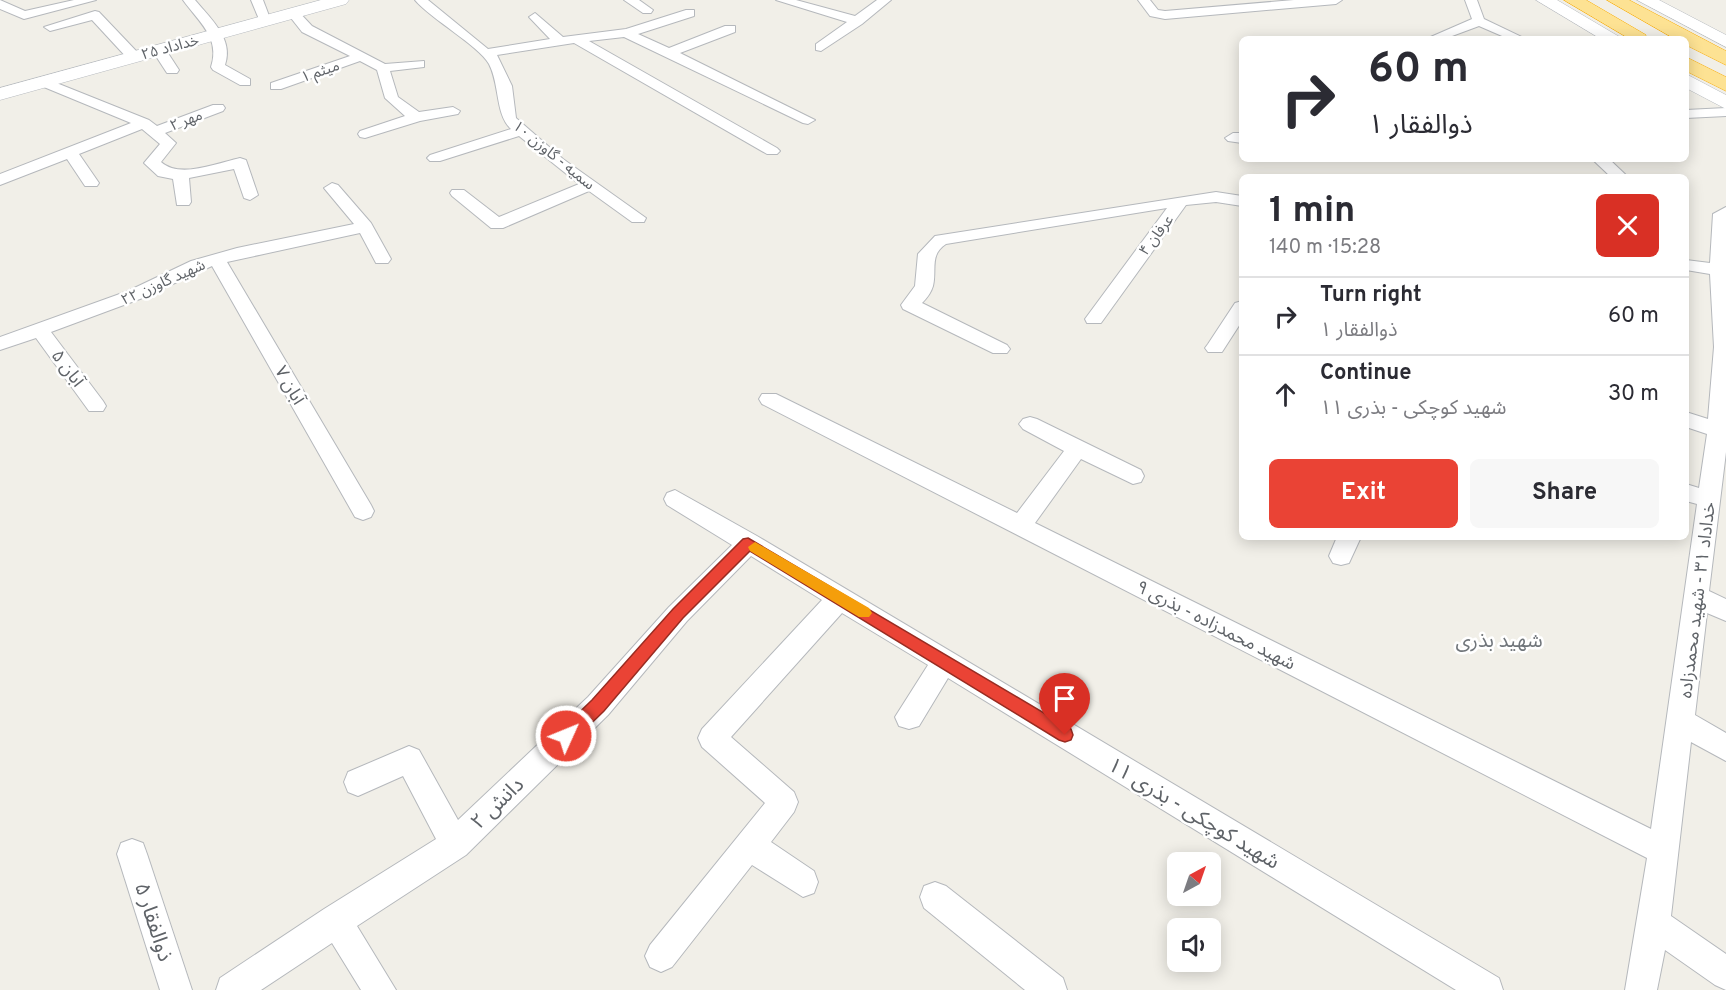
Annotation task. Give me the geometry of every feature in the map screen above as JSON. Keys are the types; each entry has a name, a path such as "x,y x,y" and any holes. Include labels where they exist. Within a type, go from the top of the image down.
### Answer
{"highway":[{"path":"1573,0 1638,36"},
{"path":"1616,0 1683,36"},
{"path":"1689,39 1726,59"},
{"path":"1689,65 1726,85"}],"street":[{"path":"0,4 24,15 90,0"},
{"path":"189,0 223,45 223,57 218,67 245,82"},
{"path":"257,0 265,21"},
{"name":"خداداد ۲۵","path":"0,93 340,0"},
{"name":"سمیه - گاوزن ۱۰","path":"421,0 494,60 505,86 509,119 558,162 638,218"},
{"path":"630,0 647,10"},
{"path":"782,0 858,21"},
{"path":"821,48 885,0"},
{"path":"1144,0 1159,15 1336,0"},
{"path":"1471,0 1479,21"},
{"path":"1545,0 1609,36"},
{"path":"1646,0 1726,42"},
{"path":"293,13 307,29 383,68 419,64"},
{"path":"627,33 690,13"},
{"path":"50,27 95,15 134,57"},
{"path":"536,17 561,42"},
{"path":"1440,36 1479,21 1513,36"},
{"path":"1593,27 1617,36"},
{"path":"667,54 730,29"},
{"path":"487,53 618,32 627,33 808,120"},
{"path":"578,40 772,151"},
{"path":"159,50 172,70"},
{"name":"میثم ۱","path":"276,87 363,56"},
{"path":"383,68 387,95 397,106 417,117"},
{"path":"44,82 149,128 168,143 152,163 164,173 181,175 240,163 250,195"},
{"path":"1689,82 1726,103"},
{"name":"مهر ۲","path":"0,180 70,152 218,108"},
{"path":"365,134 417,117 453,111"},
{"path":"1689,114 1726,112"},
{"path":"435,158 522,130"},
{"path":"70,152 91,183"},
{"path":"1603,162 1617,174"},
{"path":"181,175 183,202"},
{"path":"458,193 497,224 591,185"},
{"path":"332,188 365,227 382,259"},
{"name":"عرفان ۴","path":"1094,319 1181,201 1216,197 1239,201"},
{"path":"1000,349 910,305 924,288 925,254 931,245 940,240 1181,201"},
{"name":"خداداد ۳۱ - شهید محمدزاده","path":"1641,990 1654,923 1710,500 1720,442 1725,348 1719,270 1721,214 1726,212"},
{"name":"شهید گاوزن ۲۲","path":"0,344 134,295 197,265 365,227"},
{"name":"آبان ۷","path":"218,259 363,511"},
{"path":"1689,265 1719,270"},
{"path":"1215,348 1239,312"},
{"name":"آبان ۵","path":"40,330 96,406"},
{"name":"شهید محمدزاده - بذری ۹","path":"769,399 1664,851"},
{"path":"1689,421 1720,442"},
{"path":"1030,424 1133,476"},
{"path":"1020,526 1078,448"},
{"path":"1689,493 1710,500"},
{"name":"شهید کوچکی - بذری ۱۱","path":"675,499 1487,990"},
{"name":"دانش ۲","path":"232,990 335,920 455,844 598,706 678,614 748,543"},
{"path":"1697,596 1726,611"},
{"path":"661,956 784,802 712,738 840,598"},
{"path":"909,717 944,662"},
{"path":"1681,721 1726,748"},
{"path":"357,782 409,759 455,844"},
{"path":"749,845 803,882"},
{"name":"ذوالفقار ۵","path":"132,854 176,990"},
{"path":"935,897 1051,990"},
{"path":"335,920 380,990"},
{"path":"1654,923 1726,974"}],"slow traffic":[{"path":"755,547 864,613"}],"district":[{"name":"شهید بذری","path":"1499,640"}],"route":[{"path":"566,736 598,706 678,614 748,543 1065,735"}]}
